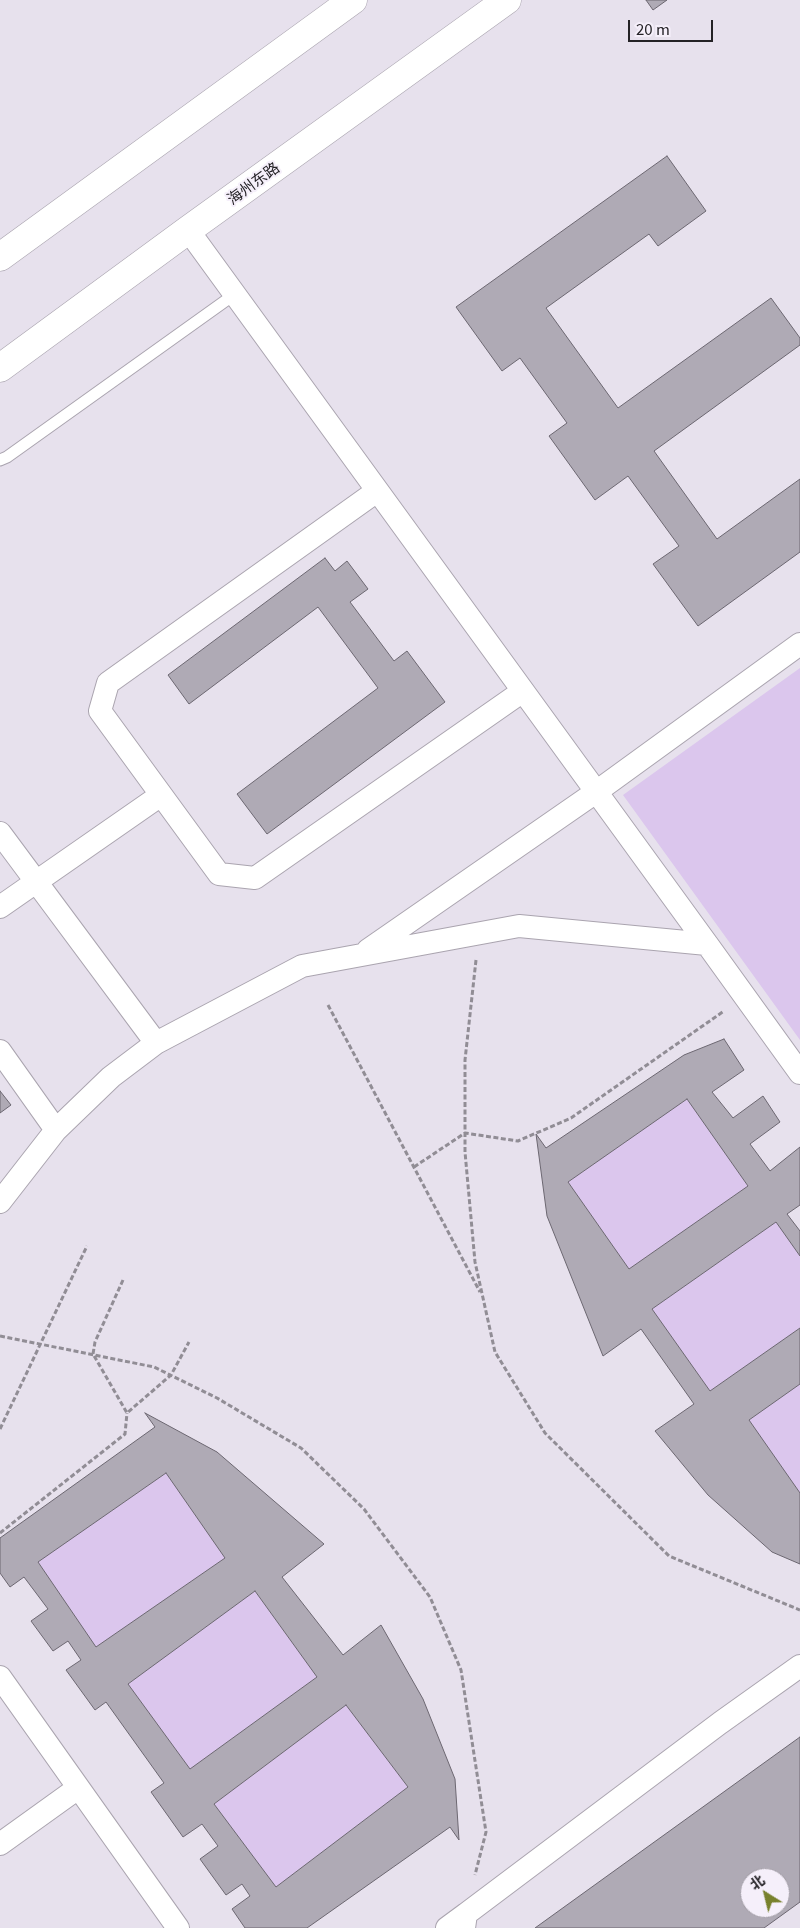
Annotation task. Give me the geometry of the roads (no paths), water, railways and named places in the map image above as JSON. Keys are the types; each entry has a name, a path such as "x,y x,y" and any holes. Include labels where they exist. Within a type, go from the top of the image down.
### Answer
{"main road":[{"path":"0,257 353,0"},
{"name":"海州东路","path":"0,368 507,0"}],"street":[{"path":"188,230 800,1073"},
{"path":"377,491 108,683 100,711 161,795 219,874 255,878 523,691"},
{"path":"361,955 596,792 800,644"},
{"path":"0,907 161,795"},
{"path":"0,833 156,1043"},
{"path":"0,1202 56,1130 111,1077 156,1043 302,966 518,926 706,944"},
{"path":"0,1051 56,1130"},
{"path":"447,1928 465,1921 720,1723 800,1666"},
{"path":"0,1678 178,1928"},
{"path":"0,1844 78,1788"}],"lane":[{"path":"0,460 7,457 235,294"}]}
